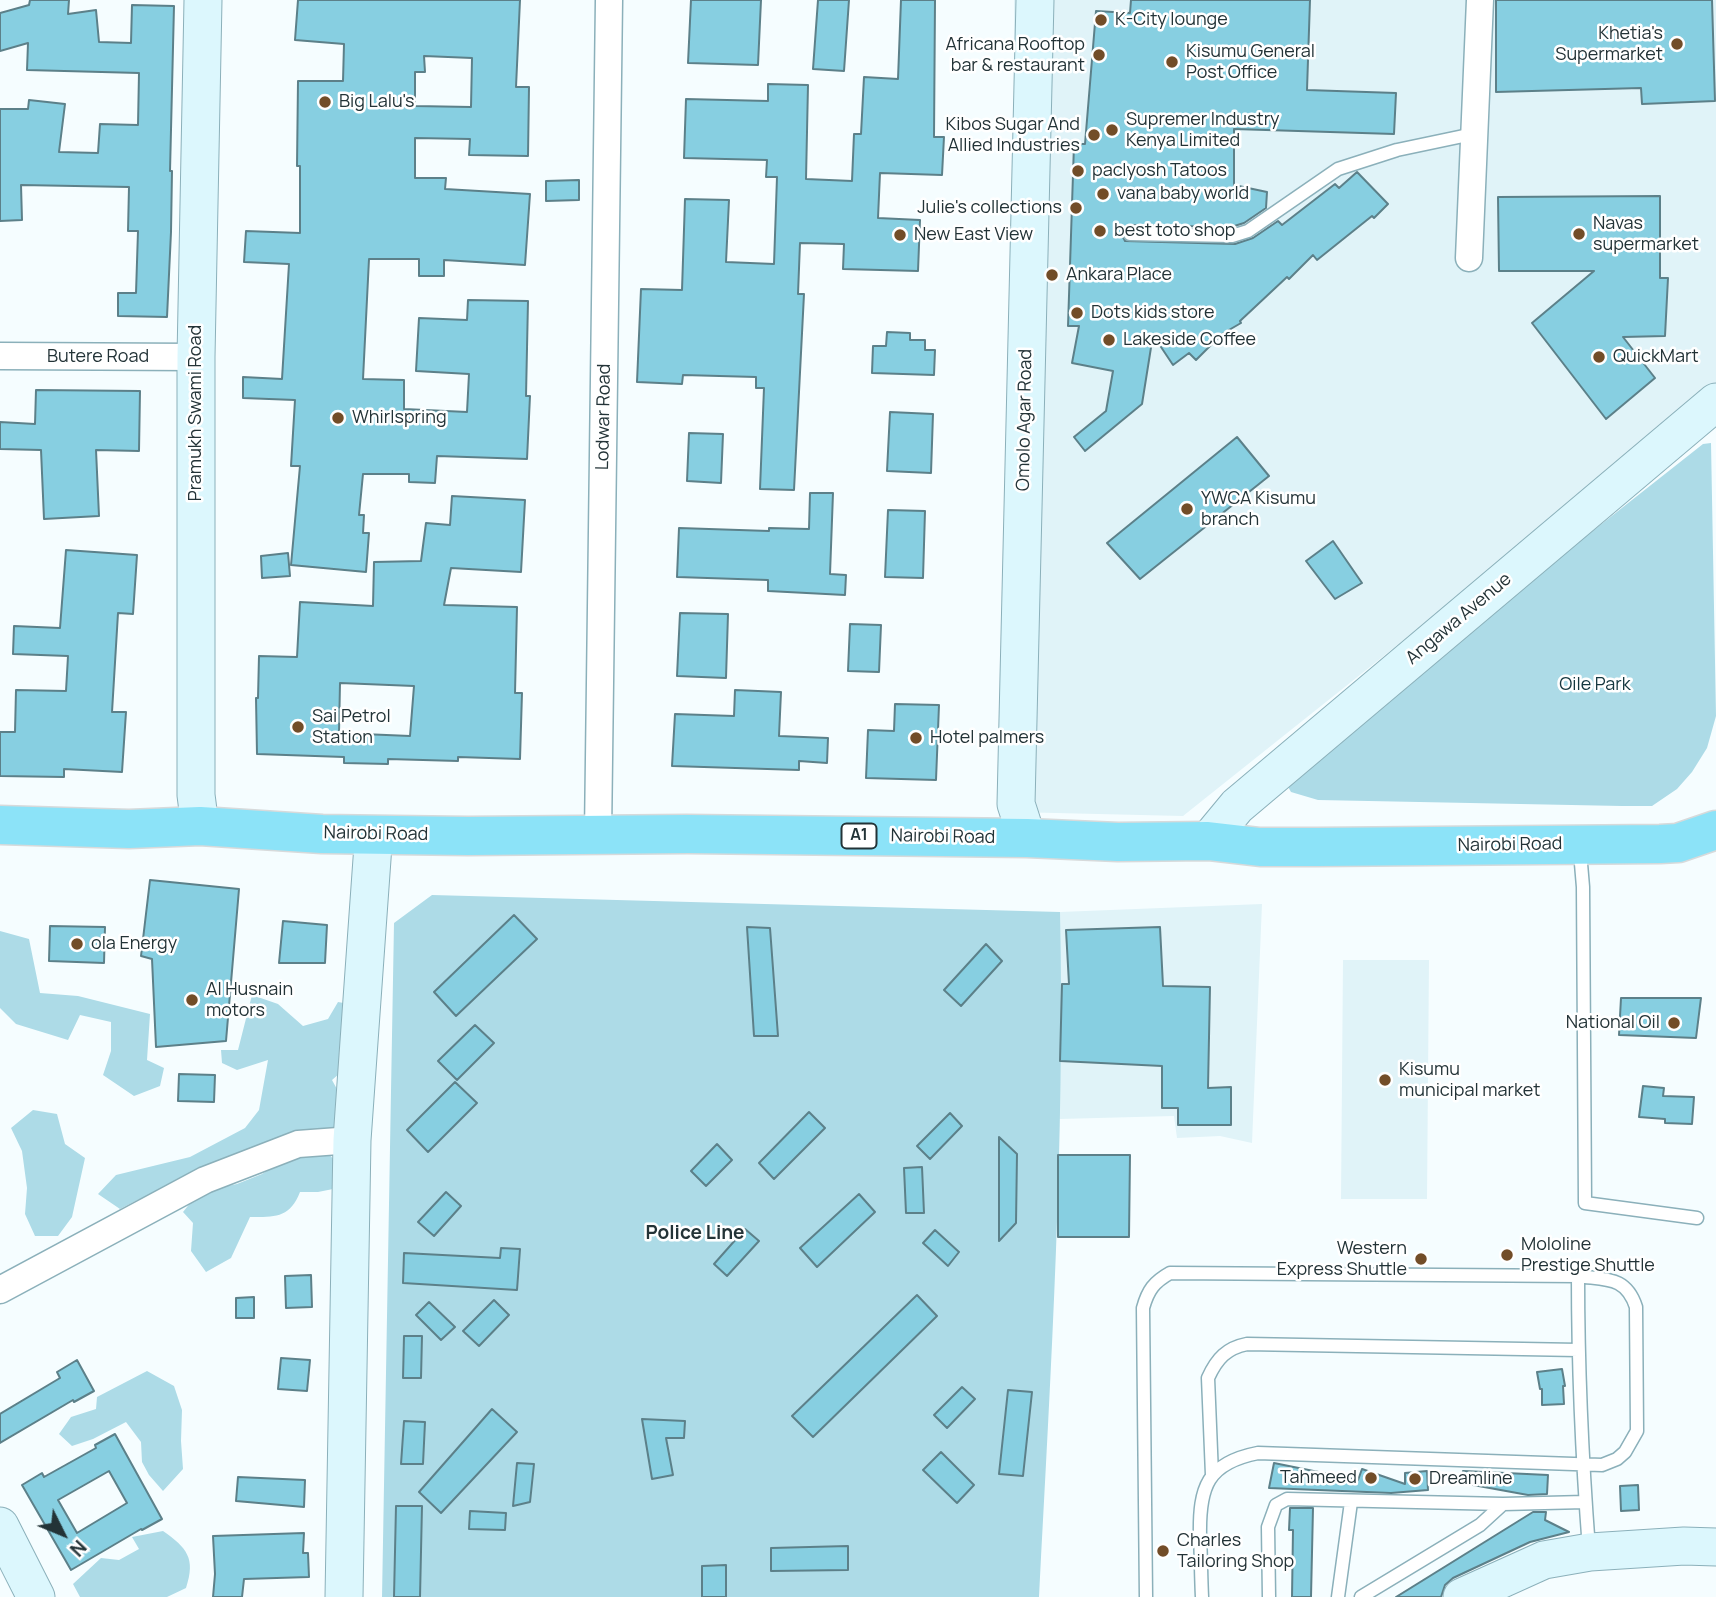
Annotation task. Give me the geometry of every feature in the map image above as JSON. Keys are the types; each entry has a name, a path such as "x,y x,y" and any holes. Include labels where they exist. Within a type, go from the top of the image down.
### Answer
{"highway":[{"name":"Nairobi Road","path":"0,825 129,829 200,826 322,834 468,836 598,834 1208,841 1260,847 1660,844 1678,843 1716,830"},
{"name":"Nairobi Road","path":"0,839 373,845 1205,844 1271,849 1658,854 1716,860"}],"main road":[{"name":"Pramukh Swami Road","path":"200,826 196,795 196,357 204,0"},
{"name":"Omolo Agar Road","path":"1027,838 1016,804 1035,0"},
{"name":"Angawa Avenue","path":"1208,841 1237,806 1716,402"},
{"path":"344,1597 352,1140 373,845"},
{"path":"0,1526 36,1597"},
{"path":"1472,1595 1544,1560 1590,1552 1684,1546 1716,1548"}],"street":[{"name":"Lodwar Road","path":"598,834 609,0"},
{"path":"1469,258 1480,0"},
{"name":"Butere Road","path":"0,356 196,357"},
{"path":"0,1290 205,1180 298,1144 352,1140"}],"lane":[{"path":"1130,234 1232,236 1248,231 1338,169 1397,150 1473,134"},
{"path":"1580,852 1583,887 1585,1203 1697,1218"},
{"path":"1146,1597 1143,1308 1147,1292 1156,1281 1170,1273 1578,1276 1615,1281 1632,1294 1636,1307 1637,1431 1625,1452 1617,1459 1602,1465 1258,1453 1238,1457 1224,1464 1212,1475 1203,1490 1199,1514 1202,1597"},
{"path":"1578,1276 1582,1463 1590,1552"},
{"path":"1212,1475 1209,1378 1215,1363 1231,1347 1248,1344 1578,1350"},
{"path":"1269,1597 1268,1527 1276,1505 1287,1499 1503,1504 1585,1502"},
{"path":"1338,1597 1351,1502"},
{"path":"1361,1597 1480,1525 1503,1504"}],"shaded area":[{"path":"1014,0 1716,0 1716,391 1183,816 1013,812"},
{"path":"1262,904 1252,1143 1220,1136 1177,1138 1174,1116 1059,1119 1060,912"},
{"name":"Kisumu municipal market","path":"1343,960 1429,960 1427,1199 1341,1199"}],"green space":[{"name":"Oile Park","path":"1711,443 1716,716 1707,748 1677,789 1652,806 1318,800 1291,792 1282,776 1703,444"},
{"path":"432,895 1060,912 1059,1169 1039,1597 382,1597 394,923"},
{"path":"0,931 29,939 40,993 78,996 150,1014 147,1060 164,1068 160,1086 134,1096 103,1075 111,1051 111,1022 80,1015 68,1040 16,1024 0,1008"},
{"path":"252,995 278,1004 303,1026 328,1019 338,1002 349,1004 347,1067 332,1080 344,1102 340,1125 228,1161 173,1183 120,1209 98,1194 116,1175 190,1157 245,1128 259,1110 268,1060 237,1070 222,1063 221,1050 238,1050"},
{"path":"33,1110 57,1114 65,1144 85,1158 72,1217 58,1236 35,1236 25,1214 27,1188 22,1151 11,1128"},
{"path":"327,1152 344,1171 333,1189 300,1192 291,1207 281,1214 250,1217 231,1258 206,1272 191,1251 193,1223 183,1212 199,1192 237,1184 262,1174 296,1153"},
{"path":"147,1371 174,1386 182,1410 183,1469 163,1491 142,1462 141,1442 126,1422 93,1439 72,1446 59,1434 71,1417 96,1409 97,1397"},
{"path":"163,1531 178,1543 187,1555 190,1569 186,1588 167,1597 80,1597 73,1584 101,1558 119,1560 139,1549 132,1537"}],"building":[{"path":"30,0 69,0 68,14 96,10 99,42 131,43 132,5 174,6 167,317 118,316 118,293 136,293 138,231 128,231 129,187 21,185 22,220 0,221 0,109 28,109 29,100 65,104 59,152 98,153 100,124 138,125 139,73 27,70 28,43 0,51 0,13 29,5"},
{"path":"298,0 520,0 516,87 529,87 528,156 469,155 470,139 415,138 415,178 446,178 445,189 530,194 525,265 444,260 444,276 419,276 419,259 369,259 363,379 404,380 404,409 467,412 469,374 416,371 419,318 467,320 468,300 528,301 526,396 530,396 527,459 437,456 435,483 409,482 409,474 363,474 359,515 364,515 363,533 369,533 366,572 291,565 300,466 291,466 295,400 243,398 243,377 282,379 289,264 244,262 246,231 300,233 300,166 297,166 298,81 343,81 344,44 295,40","holes":["424,56 472,58 471,107 415,106 415,72 425,72"]},
{"path":"691,0 761,0 758,65 688,63"},
{"path":"818,0 849,0 844,71 813,69"},
{"path":"901,0 935,0 934,137 944,137 942,175 880,173 878,218 920,220 918,271 843,269 844,244 800,243 798,294 804,294 794,490 760,489 764,388 756,388 756,377 683,375 682,384 637,382 641,289 682,290 685,199 729,200 726,262 774,264 777,177 766,177 767,160 684,158 686,99 768,101 768,84 808,85 806,179 852,181 854,134 861,134 864,77 898,79"},
{"path":"1131,0 1310,0 1307,90 1396,93 1394,134 1234,129 1234,185 1267,192 1266,208 1244,223 1231,227 1129,225 1121,233 1125,241 1235,244 1253,238 1278,221 1282,225 1335,184 1339,188 1357,172 1388,204 1374,218 1372,216 1317,260 1313,255 1240,321 1241,323 1222,334 1196,360 1189,353 1173,365 1153,335 1142,404 1085,451 1074,437 1106,411 1113,371 1072,363 1079,326 1068,326 1074,144 1085,144 1096,11 1130,13"},
{"path":"1496,0 1712,0 1715,101 1642,104 1641,88 1496,92"},
{"path":"579,180 579,200 546,201 546,181"},
{"path":"1660,196 1660,278 1668,278 1665,336 1623,337 1655,378 1606,419 1532,323 1594,271 1499,271 1498,197"},
{"path":"887,332 910,333 910,340 925,340 925,350 935,350 934,375 872,373 873,346 886,346"},
{"path":"36,390 140,391 139,451 96,450 99,516 44,519 41,450 0,449 0,422 35,424"},
{"path":"890,412 933,414 931,473 887,471"},
{"path":"689,433 723,434 721,483 687,481"},
{"name":"YWCA Kisumu branch","path":"1237,437 1269,476 1140,579 1107,543"},
{"path":"810,493 833,493 830,574 846,575 845,595 768,591 768,580 677,577 679,528 769,531 769,528 809,529"},
{"path":"452,496 525,500 521,572 451,568 444,605 517,607 515,693 522,693 520,759 388,759 388,764 344,763 344,757 257,754 256,698 259,656 297,657 300,602 373,606 374,562 421,561 426,523 450,525","holes":["340,683 414,686 410,736 339,733"]},
{"path":"888,510 925,511 923,578 885,577"},
{"path":"1333,541 1362,583 1335,599 1306,561"},
{"path":"66,550 137,555 133,614 118,613 112,712 126,712 122,772 64,769 64,777 0,776 0,732 15,732 16,690 66,691 68,656 13,654 14,626 60,628"},
{"path":"288,553 290,576 262,578 261,556"},
{"path":"680,613 728,614 726,678 677,676"},
{"path":"850,624 881,625 879,672 848,671"},
{"path":"735,690 781,692 779,736 828,738 827,763 799,761 799,770 672,766 675,714 734,716"},
{"path":"895,704 939,705 936,780 866,778 868,730 894,731"},
{"name":"Al Husnain motors","path":"150,880 239,889 226,1041 156,1047 152,959 141,956"},
{"path":"514,915 537,939 456,1016 434,992"},
{"path":"283,921 327,925 325,963 279,963"},
{"name":"ola Energy","path":"50,926 105,927 104,963 49,961"},
{"path":"747,927 770,928 778,1036 754,1036"},
{"path":"1160,927 1163,986 1210,987 1208,1088 1231,1087 1231,1125 1178,1125 1178,1108 1162,1108 1162,1066 1060,1061 1062,984 1069,984 1066,930"},
{"path":"986,944 1002,961 961,1006 944,990"},
{"path":"1621,998 1701,998 1696,1038 1619,1035"},
{"path":"475,1025 494,1043 457,1080 438,1061"},
{"path":"179,1074 215,1075 214,1102 178,1101"},
{"path":"455,1082 477,1103 428,1152 407,1130"},
{"path":"1643,1086 1664,1088 1663,1096 1694,1097 1692,1124 1665,1123 1665,1119 1639,1117"},
{"path":"809,1112 825,1128 774,1179 759,1163"},
{"path":"950,1113 962,1126 930,1159 917,1146"},
{"path":"999,1137 1017,1154 1016,1223 999,1241"},
{"path":"717,1144 732,1160 706,1186 691,1171"},
{"path":"1058,1155 1130,1155 1129,1237 1058,1237"},
{"path":"922,1167 924,1213 906,1213 904,1168"},
{"path":"446,1192 461,1206 434,1236 418,1222"},
{"path":"859,1194 875,1212 817,1267 800,1248"},
{"path":"745,1229 759,1241 727,1276 714,1264"},
{"path":"935,1230 959,1252 948,1266 923,1243"},
{"path":"501,1248 520,1249 517,1290 403,1283 404,1253 500,1258"},
{"path":"311,1275 312,1307 286,1308 285,1276"},
{"path":"917,1295 937,1316 813,1437 792,1416"},
{"path":"254,1297 254,1318 236,1318 236,1298"},
{"path":"494,1300 509,1315 479,1346 463,1331"},
{"path":"429,1302 455,1327 441,1340 416,1315"},
{"path":"404,1336 422,1336 421,1378 403,1378"},
{"path":"281,1358 310,1360 307,1391 278,1389"},
{"path":"77,1360 94,1391 74,1402 73,1400 0,1443 0,1414 60,1378 57,1372"},
{"path":"1562,1369 1564,1404 1542,1405 1542,1389 1537,1372"},
{"path":"962,1387 975,1399 947,1428 934,1415"},
{"path":"1008,1390 1032,1392 1023,1476 999,1474"},
{"path":"492,1409 517,1432 441,1513 419,1492"},
{"path":"642,1419 685,1421 684,1438 666,1438 673,1475 652,1479"},
{"path":"404,1421 425,1422 423,1464 401,1464"},
{"path":"115,1434 162,1519 71,1570 22,1485 42,1473 44,1477 96,1448 95,1445","holes":["109,1471 127,1503 77,1533 58,1500"]},
{"path":"941,1452 974,1485 957,1503 923,1470"},
{"path":"517,1463 534,1464 530,1502 513,1506"},
{"path":"1274,1463 1358,1480 1362,1469 1405,1484 1405,1473 1427,1471 1428,1490 1391,1493 1269,1488"},
{"path":"1463,1471 1548,1475 1547,1494 1528,1495 1462,1483"},
{"path":"238,1477 305,1480 304,1507 236,1501"},
{"path":"1638,1485 1639,1510 1621,1511 1620,1486"},
{"path":"396,1506 422,1506 420,1597 394,1597"},
{"path":"1290,1508 1313,1508 1311,1597 1292,1597 1293,1530 1289,1530"},
{"path":"470,1511 506,1513 505,1530 469,1529"},
{"path":"1533,1512 1546,1512 1545,1520 1569,1532 1530,1542 1453,1578 1445,1585 1441,1597 1396,1597"},
{"path":"304,1533 303,1553 308,1553 309,1577 244,1579 242,1597 213,1597 213,1536"},
{"path":"848,1546 848,1570 771,1571 771,1548"},
{"path":"726,1565 726,1597 702,1597 702,1566"}],"place":[{"name":"K-City lounge","path":"1101,20"},
{"name":"Khetia's Supermarket","path":"1677,44"},
{"name":"Africana Rooftop bar & restaurant","path":"1099,55"},
{"name":"Kisumu General Post Office","path":"1172,62"},
{"name":"Big Lalu's","path":"325,102"},
{"name":"Supremer Industry Kenya Limited","path":"1112,130"},
{"name":"Kibos Sugar And Allied Industries","path":"1094,135"},
{"name":"paclyosh Tatoos","path":"1078,171"},
{"name":"vana baby world","path":"1103,194"},
{"name":"Julie's collections","path":"1076,208"},
{"name":"best toto shop","path":"1100,231"},
{"name":"Navas supermarket","path":"1579,234"},
{"name":"New East View","path":"900,235"},
{"name":"Ankara Place","path":"1052,275"},
{"name":"Dots kids store","path":"1077,313"},
{"name":"Lakeside Coffee","path":"1109,340"},
{"name":"QuickMart","path":"1599,357"},
{"name":"Whirlspring","path":"338,418"},
{"name":"YWCA Kisumu branch","path":"1187,509"},
{"name":"Sai Petrol Station","path":"298,727"},
{"name":"Hotel palmers","path":"916,738"},
{"name":"ola Energy","path":"77,944"},
{"name":"Al Husnain motors","path":"192,1000"},
{"name":"National Oil","path":"1674,1023"},
{"name":"Kisumu municipal market","path":"1385,1080"},
{"name":"Mololine Prestige Shuttle","path":"1507,1255"},
{"name":"Western Express Shuttle","path":"1421,1259"},
{"name":"Tahmeed","path":"1371,1478"},
{"name":"Dreamline","path":"1415,1479"},
{"name":"Charles Tailoring Shop","path":"1163,1551"}],"district":[{"name":"Police Line","path":"695,1234"}]}
